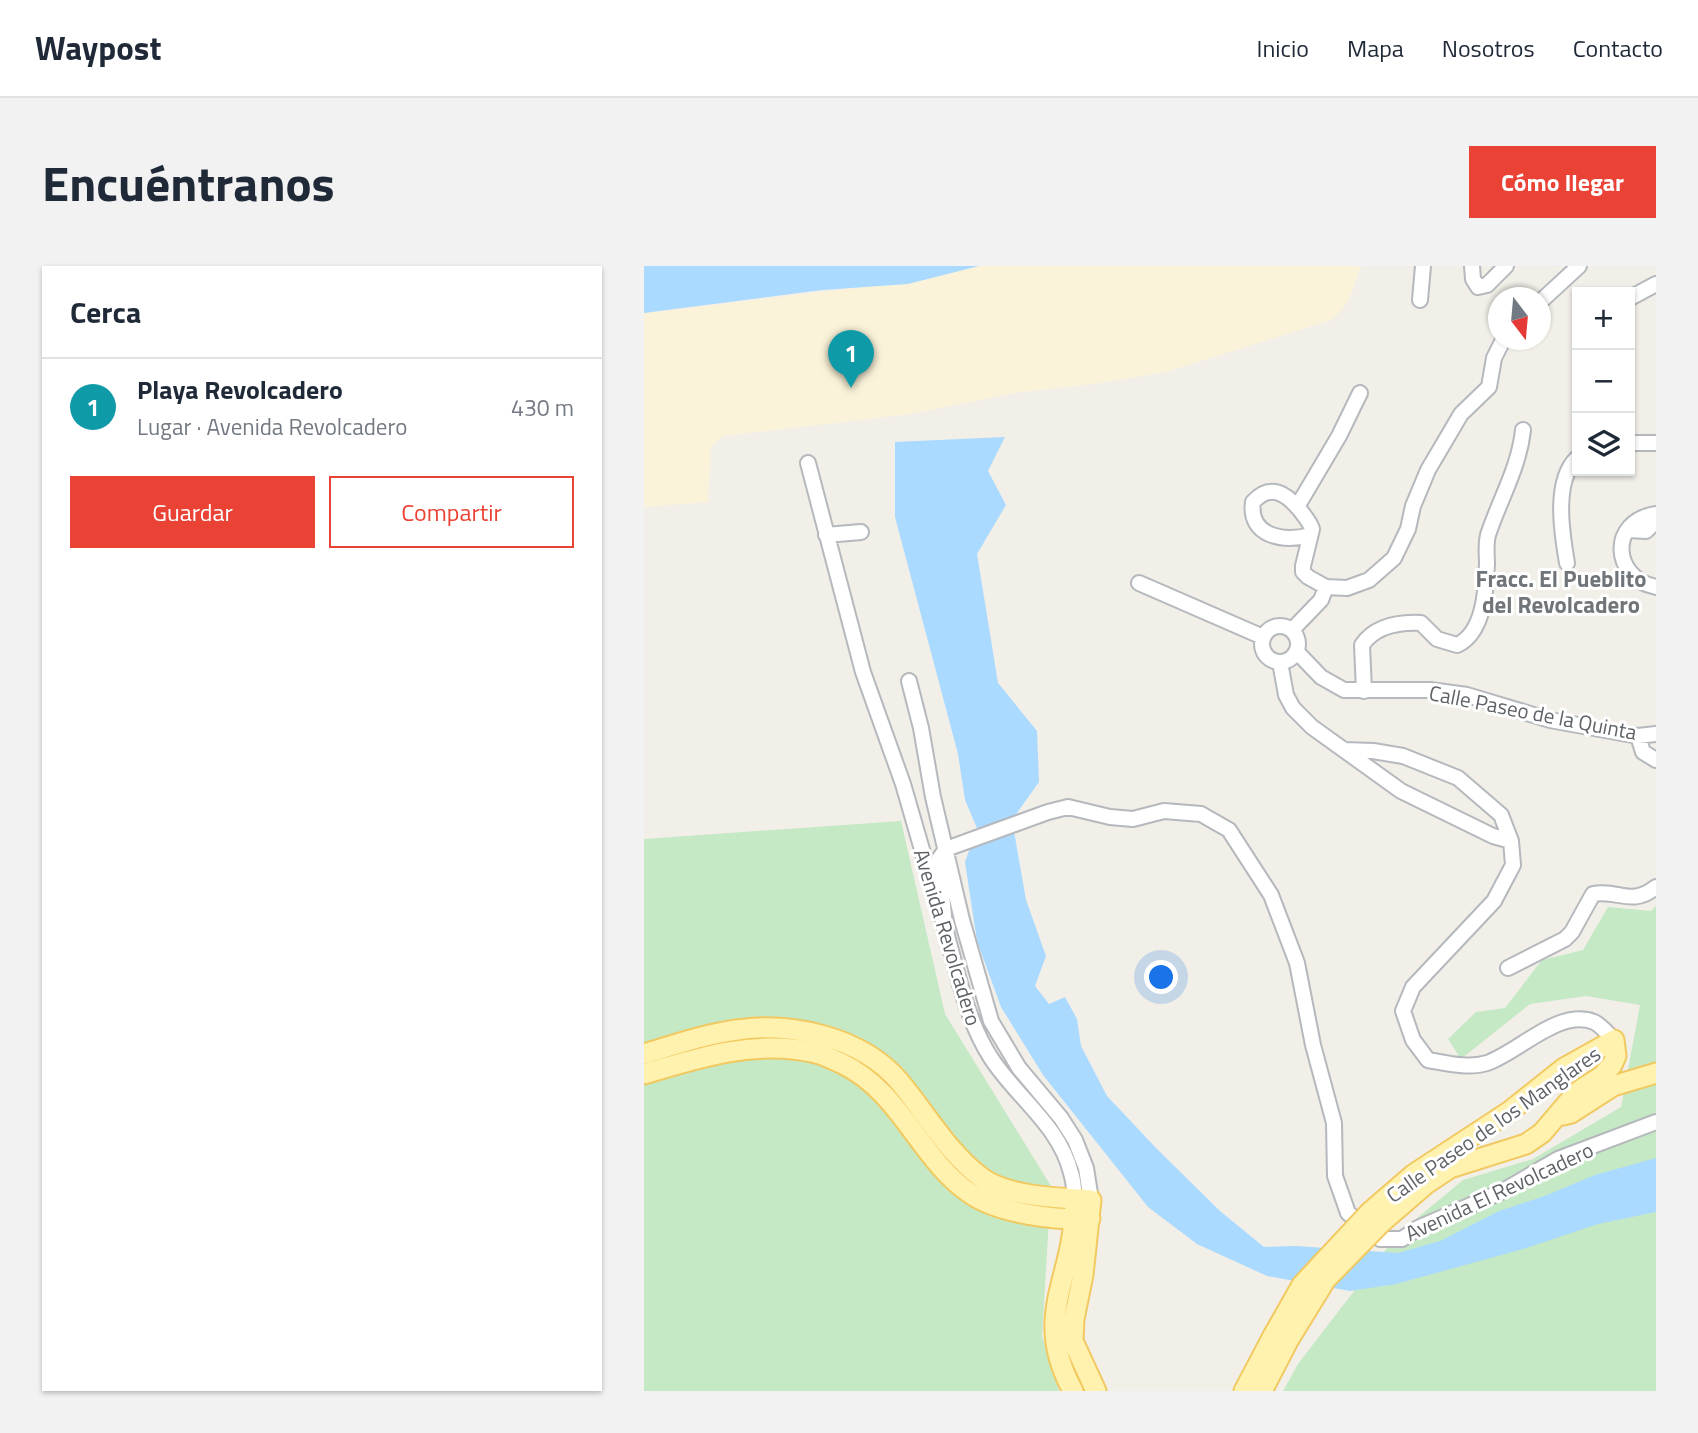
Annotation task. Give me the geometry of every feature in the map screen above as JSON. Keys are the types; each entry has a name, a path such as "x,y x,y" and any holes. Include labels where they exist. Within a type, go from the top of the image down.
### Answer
{"main road":[{"path":"644,1054 738,1030 782,1029 824,1035 867,1055 897,1078 961,1159 983,1179 1001,1187 1083,1210"},
{"name":"Calle Paseo de los Manglares","path":"1244,1391 1326,1279 1378,1224 1426,1184 1450,1168 1526,1144 1542,1133 1577,1092 1602,1076 1612,1065 1616,1056 1614,1040 1564,1068 1496,1119 1414,1174 1378,1224"},
{"path":"644,1074 740,1048 780,1047 818,1053 857,1071 883,1092 947,1171 972,1194 996,1205 1019,1211 1083,1210"},
{"name":"Calle Paseo de los Manglares","path":"1558,1114 1571,1113 1613,1086 1656,1073"},
{"path":"1534,1091 1558,1114"},
{"path":"1496,1119 1512,1149"},
{"name":"Avenida Revolcadero","path":"1073,1391 1059,1358 1054,1333 1054,1311 1083,1210"},
{"name":"Avenida Revolcadero","path":"1083,1210 1083,1275 1074,1319 1073,1341 1096,1391"},
{"name":"Calle Paseo de los Manglares","path":"1262,1391 1281,1338"}],"street":[{"path":"1420,300 1423,266"},
{"path":"1472,266 1473,279 1478,287 1487,285 1506,266"},
{"path":"1551,292 1579,266"},
{"path":"1635,295 1656,284"},
{"path":"1310,535 1292,539 1260,530 1254,520 1253,502 1259,496 1275,491 1289,498 1297,507 1311,524 1310,535 1303,566 1303,572 1326,587 1347,588 1369,580 1394,558 1408,529 1413,506 1428,470 1461,414 1489,387 1498,350"},
{"path":"1297,507 1339,436 1360,393"},
{"path":"1364,691 1362,645 1376,631 1406,623 1421,623 1437,639 1457,645 1468,640 1475,628 1482,604 1488,534 1512,480 1523,430"},
{"path":"1635,443 1656,443"},
{"name":"Avenida Revolcadero","path":"807,463 863,672 904,785 976,1030 991,1059 1049,1128 1063,1151 1083,1210"},
{"path":"1567,563 1561,502 1566,477 1572,467"},
{"path":"1656,514 1637,520 1622,539 1620,548 1622,560 1642,584 1656,587"},
{"path":"1629,530 1646,531 1656,521"},
{"path":"826,535 861,532"},
{"path":"1139,583 1263,638"},
{"path":"1293,630 1321,600 1326,587"},
{"path":"1282,625 1293,630 1298,638 1297,652 1287,661 1280,662 1266,656 1263,638 1270,628 1282,625"},
{"name":"Calle Paseo de la Quinta","path":"1297,652 1321,677 1344,690 1430,690 1467,695 1550,720 1638,736 1656,734"},
{"path":"1280,662 1286,695 1293,708 1312,727 1401,791 1493,836 1511,841"},
{"name":"Avenida Revolcadero","path":"909,681 921,728 933,797 953,846 971,955 992,1021 1019,1068 1061,1118 1075,1140 1086,1168 1083,1210"},
{"path":"1638,736 1643,752 1656,760"},
{"path":"1344,750 1403,756 1458,778 1501,815 1511,841 1513,865 1494,901 1413,987 1403,1011 1413,1040 1428,1060 1464,1066 1485,1064 1515,1050 1560,1022 1577,1019 1596,1022 1614,1040"},
{"path":"904,785 929,778"},
{"path":"908,802 933,797"},
{"path":"945,928 939,859 953,846 1048,812 1068,807 1111,817 1133,818 1164,811 1201,814 1229,830 1270,895 1297,964 1313,1045 1334,1123 1335,1176 1348,1213 1378,1224"},
{"path":"1508,968 1565,939 1572,932 1593,894 1633,898 1656,887"},
{"path":"1049,1128 1061,1118"},
{"name":"Avenida El Revolcadero","path":"1378,1224 1402,1239 1418,1228 1501,1192 1558,1159 1656,1122"}],"green space":[{"path":"901,821 945,1014 1051,1186 1042,1336 1059,1391 644,1391 644,839"},
{"path":"1656,906 1656,1391 1283,1391 1298,1364 1397,1235 1463,1180 1533,1159 1621,1107 1640,1005 1586,996 1530,1004 1461,1059 1448,1039 1476,1012 1505,1008 1542,960 1583,950 1608,907 1651,911"}],"sand":[{"path":"979,266 1361,266 1349,299 1331,320 1166,372 1021,392 911,414 723,436 711,447 708,502 644,507 644,313 865,287"}],"water":[{"path":"644,266 979,266 908,284 822,290 644,313"},
{"path":"1005,437 988,471 1006,505 977,554 998,683 1037,731 1039,782 1012,820 1026,900 1046,956 1035,986 1049,1004 1065,997 1077,1019 1081,1046 1107,1096 1220,1211 1264,1247 1296,1246 1398,1253 1440,1241 1499,1211 1595,1175 1656,1158 1656,1212 1598,1224 1523,1249 1396,1284 1350,1291 1267,1276 1197,1244 1148,1207 1043,1075 1001,1007 977,941 965,862 977,828 965,800 958,754 895,517 895,442"}],"place":[{"name":"Playa Revolcadero","path":"851,388"}],"district":[{"name":"Fracc. El Pueblito del Revolcadero","path":"1561,591"}]}
